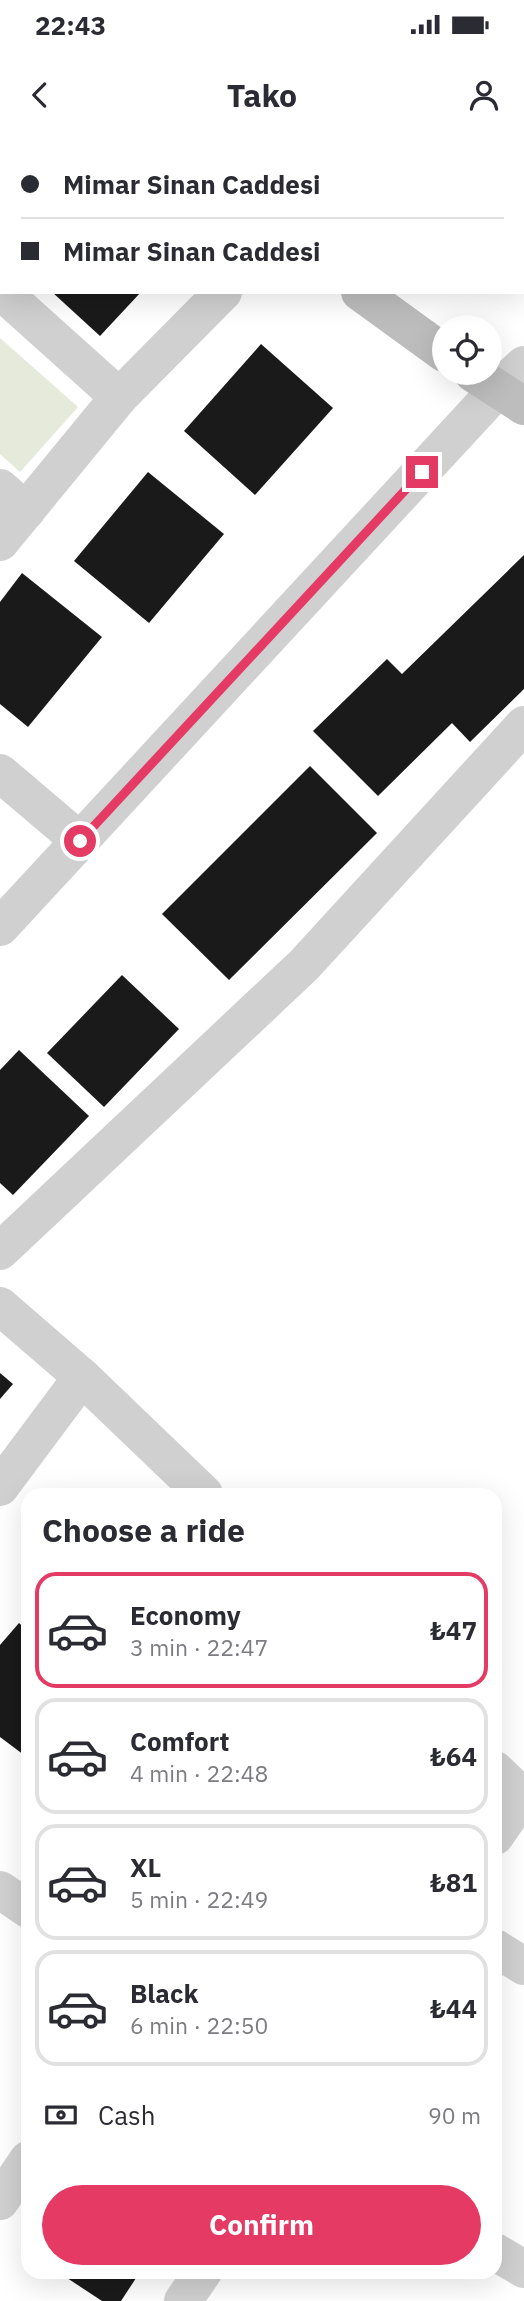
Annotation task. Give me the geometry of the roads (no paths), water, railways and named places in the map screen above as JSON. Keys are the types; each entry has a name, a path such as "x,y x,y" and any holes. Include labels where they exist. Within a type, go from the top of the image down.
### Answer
{"main road":[{"path":"363,294 432,344"}],"street":[{"path":"4,294 119,397"},
{"path":"0,542 13,499 221,294"},
{"path":"0,927 505,384"},
{"path":"0,1251 303,965 524,725"},
{"path":"0,773 80,841"},
{"path":"0,1306 82,1377 198,1488"},
{"path":"0,1488 82,1377"},
{"path":"502,1776 523,1795 502,1826"},
{"path":"0,1890 21,1904"},
{"path":"502,1952 524,1966"},
{"path":"0,2201 21,2170"},
{"path":"502,2256 524,2269"},
{"path":"183,2301 198,2279"}]}
